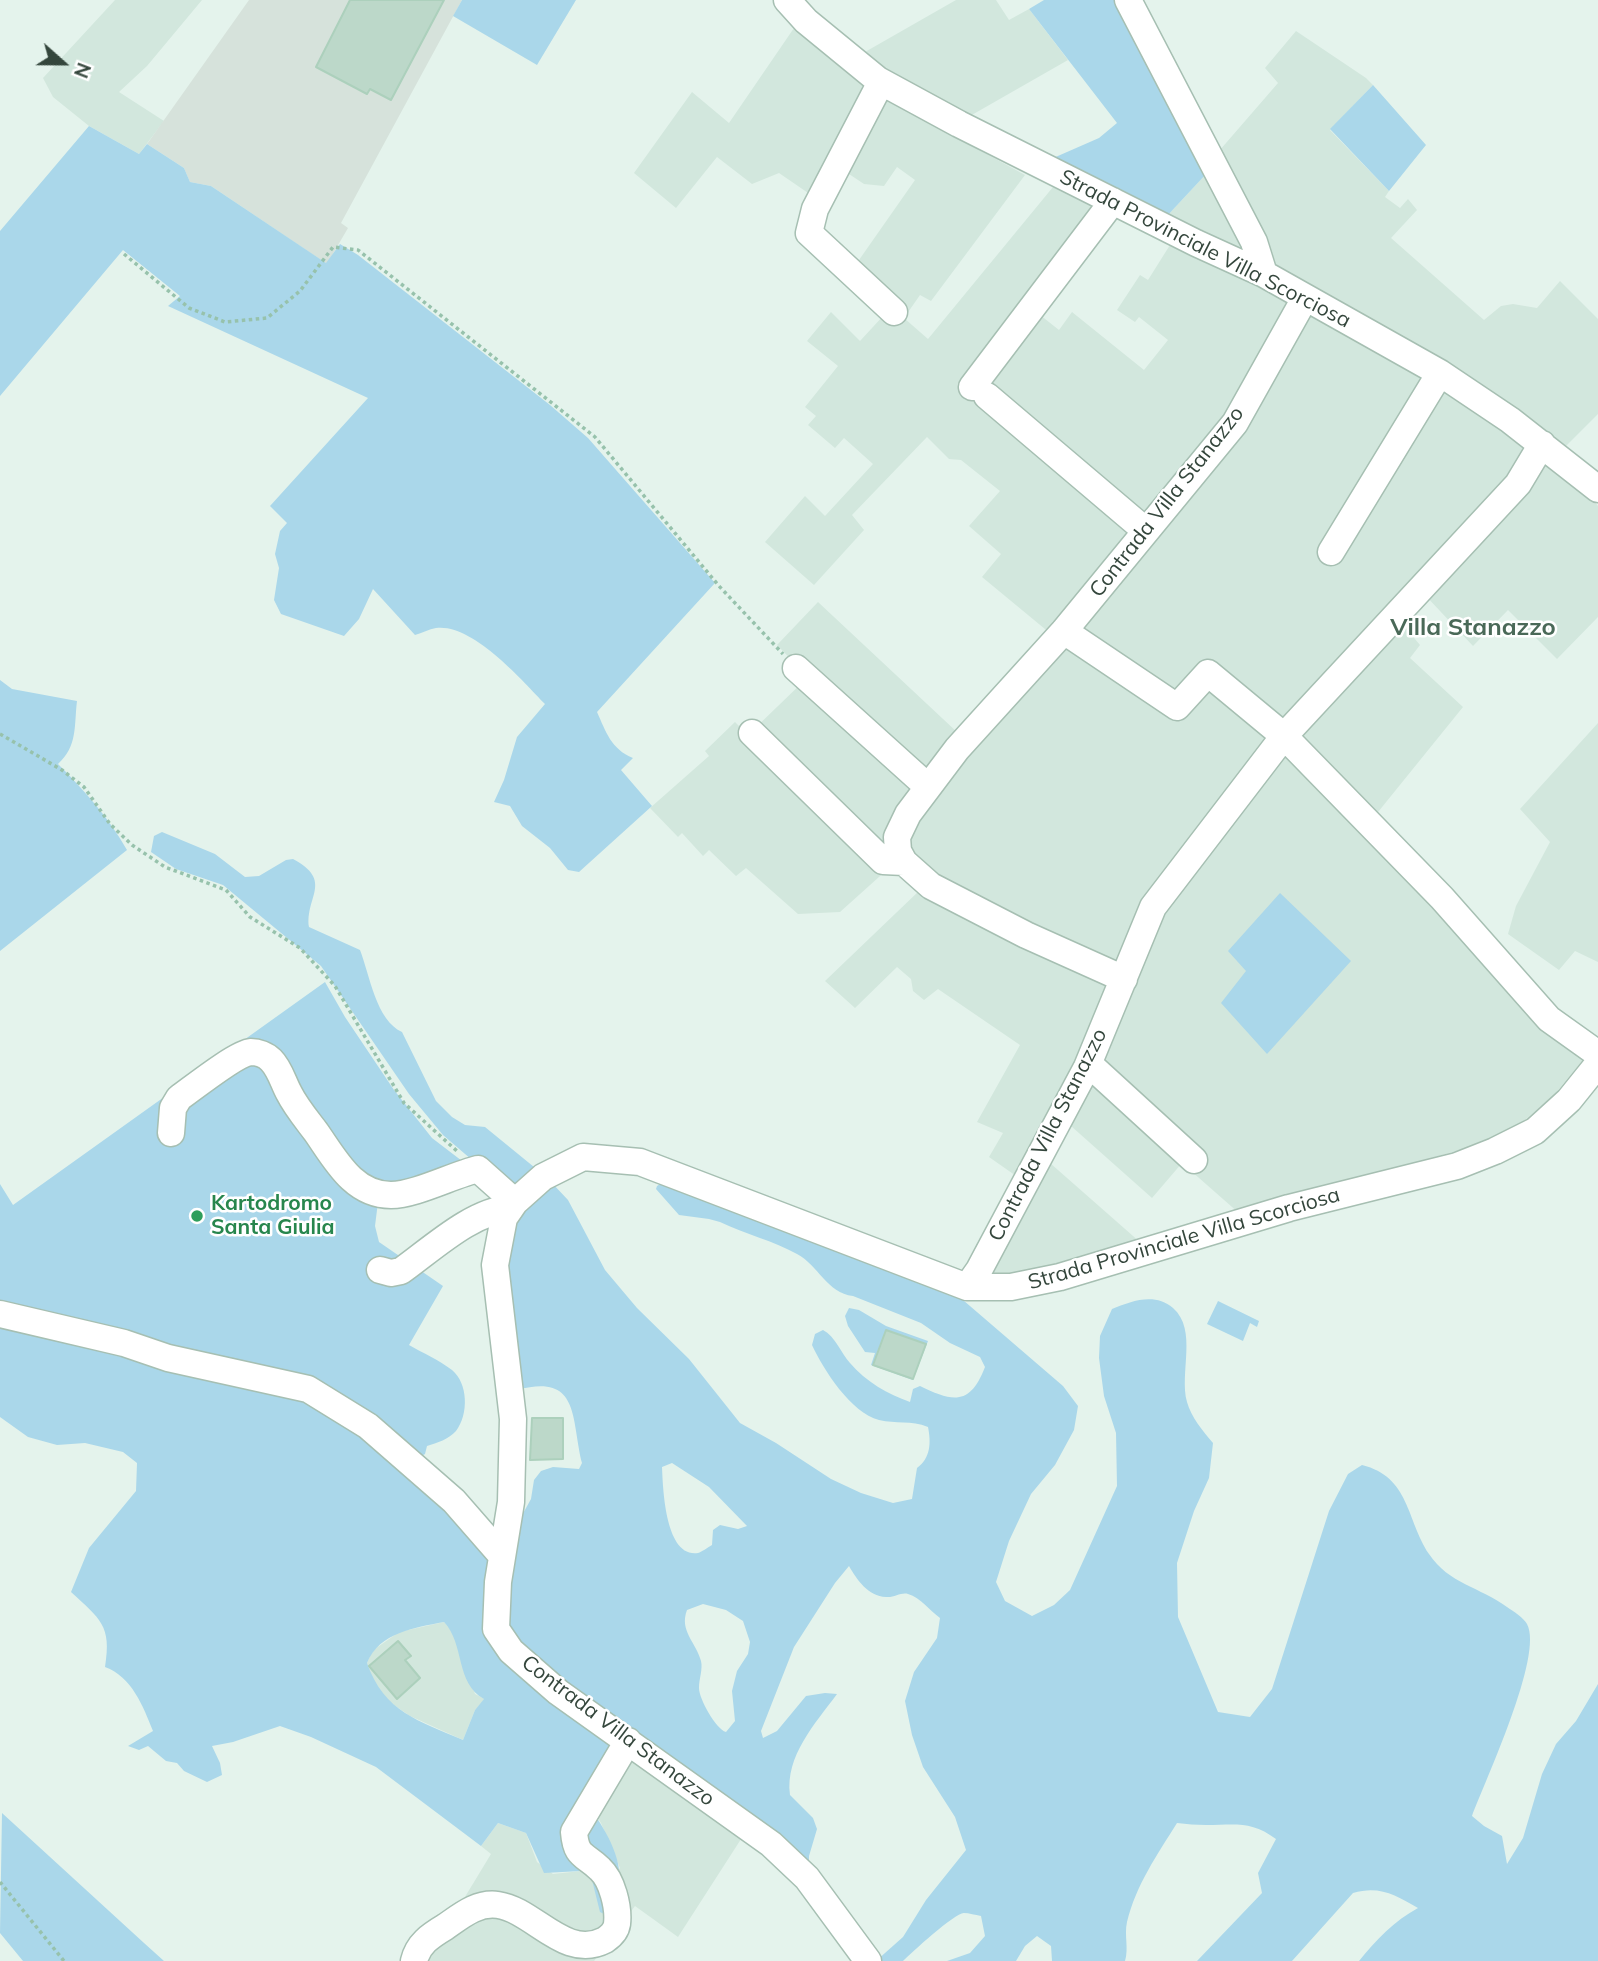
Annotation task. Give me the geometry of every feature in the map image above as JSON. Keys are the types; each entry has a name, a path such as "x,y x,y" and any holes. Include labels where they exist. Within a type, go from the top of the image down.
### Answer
{"street":[{"name":"Strada Provinciale Villa Scorciosa","path":"787,0 806,21 881,82 1112,201 1264,274 1440,373 1542,444 1598,489"},
{"path":"1128,0 1254,242 1264,274"},
{"path":"881,82 815,209 809,233 894,312"},
{"path":"1112,201 979,392 1146,531"},
{"name":"Contrada Villa Stanazzo","path":"904,862 898,851 897,837 908,814 957,748 1064,631 1235,423 1306,298"},
{"path":"1331,552 1440,373"},
{"name":"Contrada Villa Stanazzo","path":"967,1287 979,1270 1088,1064 1153,907 1284,736 1518,484 1542,444"},
{"path":"1064,631 1177,707 1208,673 1284,736 1442,898 1549,1019 1598,1063"},
{"path":"796,668 928,787"},
{"path":"752,733 883,861 904,862 931,886 1026,935 1124,979"},
{"path":"171,1133 173,1108 179,1098 237,1057 250,1052 262,1054 270,1059 290,1095 345,1174 372,1192 391,1195 406,1193 478,1169 513,1205"},
{"name":"Strada Provinciale Villa Scorciosa","path":"513,1205 543,1177 583,1157 639,1162 967,1287 1010,1287 1060,1277 1289,1208 1457,1166 1495,1152 1535,1131 1569,1100 1598,1063"},
{"path":"1088,1064 1194,1160"},
{"path":"380,1270 391,1273 401,1271 480,1215 513,1205"},
{"name":"Contrada Villa Stanazzo","path":"513,1205 504,1218 495,1265 513,1419 511,1502 502,1556 496,1629 511,1651 558,1692 771,1844 807,1878 868,1961"},
{"path":"0,1314 124,1343 168,1358 308,1389 368,1426 454,1501 502,1556"},
{"path":"414,1961 417,1950 431,1936 479,1905 511,1908 552,1941 567,1948 583,1950 599,1945 611,1935 617,1927 618,1912 611,1887 601,1869 583,1858 575,1845 574,1832 628,1741"}],"path":[{"path":"124,254 189,308 225,322 267,318 300,291 333,247 358,250 595,437 719,586 796,668"},
{"path":"0,734 62,770 84,787 110,824 132,845 165,867 226,890 250,917 300,948 335,986 404,1103 478,1169"},
{"path":"0,1882 64,1961"}],"shaded area":[{"path":"115,0 202,0 147,66 119,92 164,121 139,154 89,126 53,97 43,78"},
{"path":"249,0 462,0 341,223 348,228 327,264 211,186 190,182 184,168 147,144"},
{"path":"462,0 576,0 537,65 453,16"},
{"path":"956,0 996,0 1009,20 1029,9 1068,60 963,120 858,56"},
{"path":"1044,0 1117,0 1208,172 1167,216 1051,159 1099,138 1117,123 1029,9"},
{"path":"794,28 881,96 1025,175 931,301 920,295 904,318 928,339 1053,187 1111,214 1035,311 1059,330 1072,312 1144,370 1168,340 1139,317 1135,322 1117,310 1140,275 1148,280 1170,245 1155,237 1167,216 1208,172 1242,238 1238,254 1276,274 1213,158 1278,83 1265,68 1296,31 1373,85 1330,130 1389,191 1385,197 1400,208 1408,199 1417,210 1391,238 1484,320 1501,306 1513,304 1537,308 1560,281 1598,319 1598,414 1561,451 1598,506 1598,617 1557,659 1508,610 1473,646 1424,594 1399,620 1420,645 1410,658 1463,707 1374,817 1450,901 1594,1047 1554,1095 1518,1126 1473,1146 1240,1214 1182,1163 1152,1198 1071,1126 1050,1163 1141,1243 1001,1279 966,1275 1019,1178 989,1157 1003,1133 977,1122 1020,1045 938,989 924,1000 913,991 911,979 897,967 855,1008 825,981 920,890 889,868 840,912 798,914 746,868 736,876 709,850 703,856 682,833 678,837 650,808 709,756 705,751 735,722 748,735 808,677 777,645 818,602 958,733 1051,634 982,577 1001,554 969,526 1000,491 961,460 949,459 927,437 852,515 864,530 814,585 765,542 805,496 825,516 873,464 844,438 835,448 808,425 816,416 805,407 838,366 807,341 831,312 860,341 884,315 845,280 915,180 897,167 884,186 864,184 840,168 814,197 779,173 752,184 717,157 676,208 634,173 692,92 729,123"},
{"path":"1373,85 1426,145 1389,191 1330,129"},
{"path":"89,126 139,154 147,144 184,168 190,182 211,186 326,263 340,244 358,255 550,405 588,438 715,583 597,712 614,745 633,758 621,770 652,806 579,872 568,870 550,848 522,826 510,806 494,802 517,737 545,704 495,655 465,634 450,629 436,628 415,635 373,589 359,619 344,636 281,614 274,600 279,568 275,554 280,531 287,523 270,506 368,398 168,306 180,296 123,250 0,396 0,231"},
{"path":"0,680 12,689 77,701 72,742 58,764 96,805 127,850 0,951"},
{"path":"1598,723 1598,962 1575,951 1559,970 1508,934 1516,906 1550,842 1520,809"},
{"path":"162,832 215,854 245,877 259,876 286,860 293,859 305,867 315,882 309,927 360,950 380,1008 393,1026 402,1032 436,1101 452,1117 465,1125 485,1127 534,1167 544,1163 514,1189 472,1160 443,1135 409,1094 321,966 223,885 176,869 151,852 154,836"},
{"path":"1280,893 1351,961 1267,1054 1221,1003 1246,971 1228,951"},
{"name":"Kartodromo Santa Giulia","path":"325,982 394,1090 432,1138 466,1164 378,1202 375,1226 379,1242 443,1286 409,1345 452,1370 464,1391 465,1408 456,1431 427,1446 425,1454 413,1461 310,1387 0,1309 0,1184 13,1205"},
{"path":"552,1183 568,1200 605,1270 637,1308 689,1359 740,1423 831,1479 861,1493 893,1503 912,1499 917,1468 929,1449 928,1427 879,1420 858,1409 839,1389 823,1366 812,1345 815,1334 823,1330 870,1382 910,1402 913,1389 920,1386 951,1397 967,1394 979,1380 985,1367 980,1357 950,1343 921,1323 836,1290 804,1259 788,1249 720,1222 679,1215 656,1189 657,1186 662,1183 956,1294 1063,1386 1078,1406 1074,1430 1055,1465 1031,1494 1009,1541 996,1582 1005,1601 1032,1616 1054,1605 1070,1590 1117,1486 1116,1433 1104,1396 1099,1358 1100,1336 1112,1309 1151,1299 1159,1300 1173,1308 1185,1328 1187,1402 1194,1418 1213,1443 1209,1478 1194,1511 1177,1563 1178,1617 1218,1712 1250,1717 1272,1689 1329,1511 1348,1474 1362,1465 1378,1471 1398,1489 1421,1541 1437,1564 1455,1579 1497,1600 1527,1624 1530,1640 1520,1689 1500,1748 1472,1816 1502,1836 1507,1864 1523,1838 1542,1774 1556,1744 1576,1721 1598,1684 1598,1961 1359,1961 1386,1932 1418,1908 1395,1895 1371,1890 1353,1893 1292,1961 1197,1961 1262,1893 1258,1873 1276,1839 1250,1826 1177,1823 1148,1871 1131,1908 1127,1922 1125,1961 1052,1961 1051,1946 1037,1936 1025,1946 1016,1961 947,1961 970,1953 985,1936 981,1916 964,1913 943,1926 903,1961 876,1961 903,1937 926,1900 966,1850 955,1817 923,1767 912,1735 905,1701 914,1672 937,1638 940,1618 925,1604 908,1594 889,1597 874,1594 859,1582 849,1566 794,1647 761,1731 763,1738 777,1731 806,1696 837,1694 803,1741 792,1767 790,1795 813,1818 817,1829 809,1856 809,1872 507,1639 504,1611 521,1517 531,1499 534,1480 541,1471 553,1467 579,1469 582,1463 573,1416 569,1403 562,1394 552,1388 537,1386 517,1390 508,1304 507,1258 510,1239 522,1212","holes":["672,1463 709,1487 747,1526 738,1529 720,1525 713,1530 712,1545 698,1553 687,1552 672,1534 665,1505 662,1467","703,1604 726,1610 743,1621 750,1642 748,1654 737,1671 732,1691 735,1721 726,1732 713,1720 702,1699 699,1688 701,1661 685,1624 687,1610"]},
{"path":"1218,1301 1259,1321 1257,1327 1250,1323 1243,1341 1207,1324"},
{"path":"849,1308 859,1310 886,1326 928,1341 913,1380 871,1365 875,1353 865,1352 848,1326 845,1316"},
{"path":"0,1317 304,1388 490,1546 491,1637 618,1741 592,1811 609,1838 619,1869 618,1889 608,1916 600,1912 592,1880 581,1871 544,1873 526,1833 498,1823 481,1846 376,1767 280,1726 212,1746 222,1775 207,1782 184,1771 177,1763 166,1761 148,1746 139,1750 128,1746 153,1731 141,1702 129,1685 105,1667 107,1641 102,1624 71,1592 89,1548 136,1491 137,1463 123,1452 85,1443 57,1445 28,1437 0,1417","holes":["444,1622 451,1631 468,1683 484,1699 475,1710 463,1740 418,1720 393,1704 374,1680 367,1663 380,1644 399,1633"]},
{"path":"444,1622 453,1632 475,1694 485,1699 475,1710 463,1740 410,1716 385,1699 373,1683 367,1663 372,1651 399,1632"},
{"path":"618,1741 743,1836 678,1937 635,1906 594,1961 407,1961 454,1915 491,1854 481,1846 498,1823 526,1833 537,1862 553,1874 581,1871 592,1880 597,1896 620,1868 593,1811"},
{"path":"2,1813 164,1961 23,1961 0,1933"}],"building":[{"path":"350,0 444,0 391,100 370,89 367,94 316,67"},
{"path":"886,1330 926,1344 913,1379 873,1365"},
{"path":"532,1418 563,1418 563,1459 530,1460"},
{"path":"398,1641 411,1656 405,1660 420,1678 397,1699 369,1666"}],"place":[{"name":"Kartodromo Santa Giulia","path":"197,1216"}],"district":[{"name":"Villa Stanazzo","path":"1473,628"}]}
